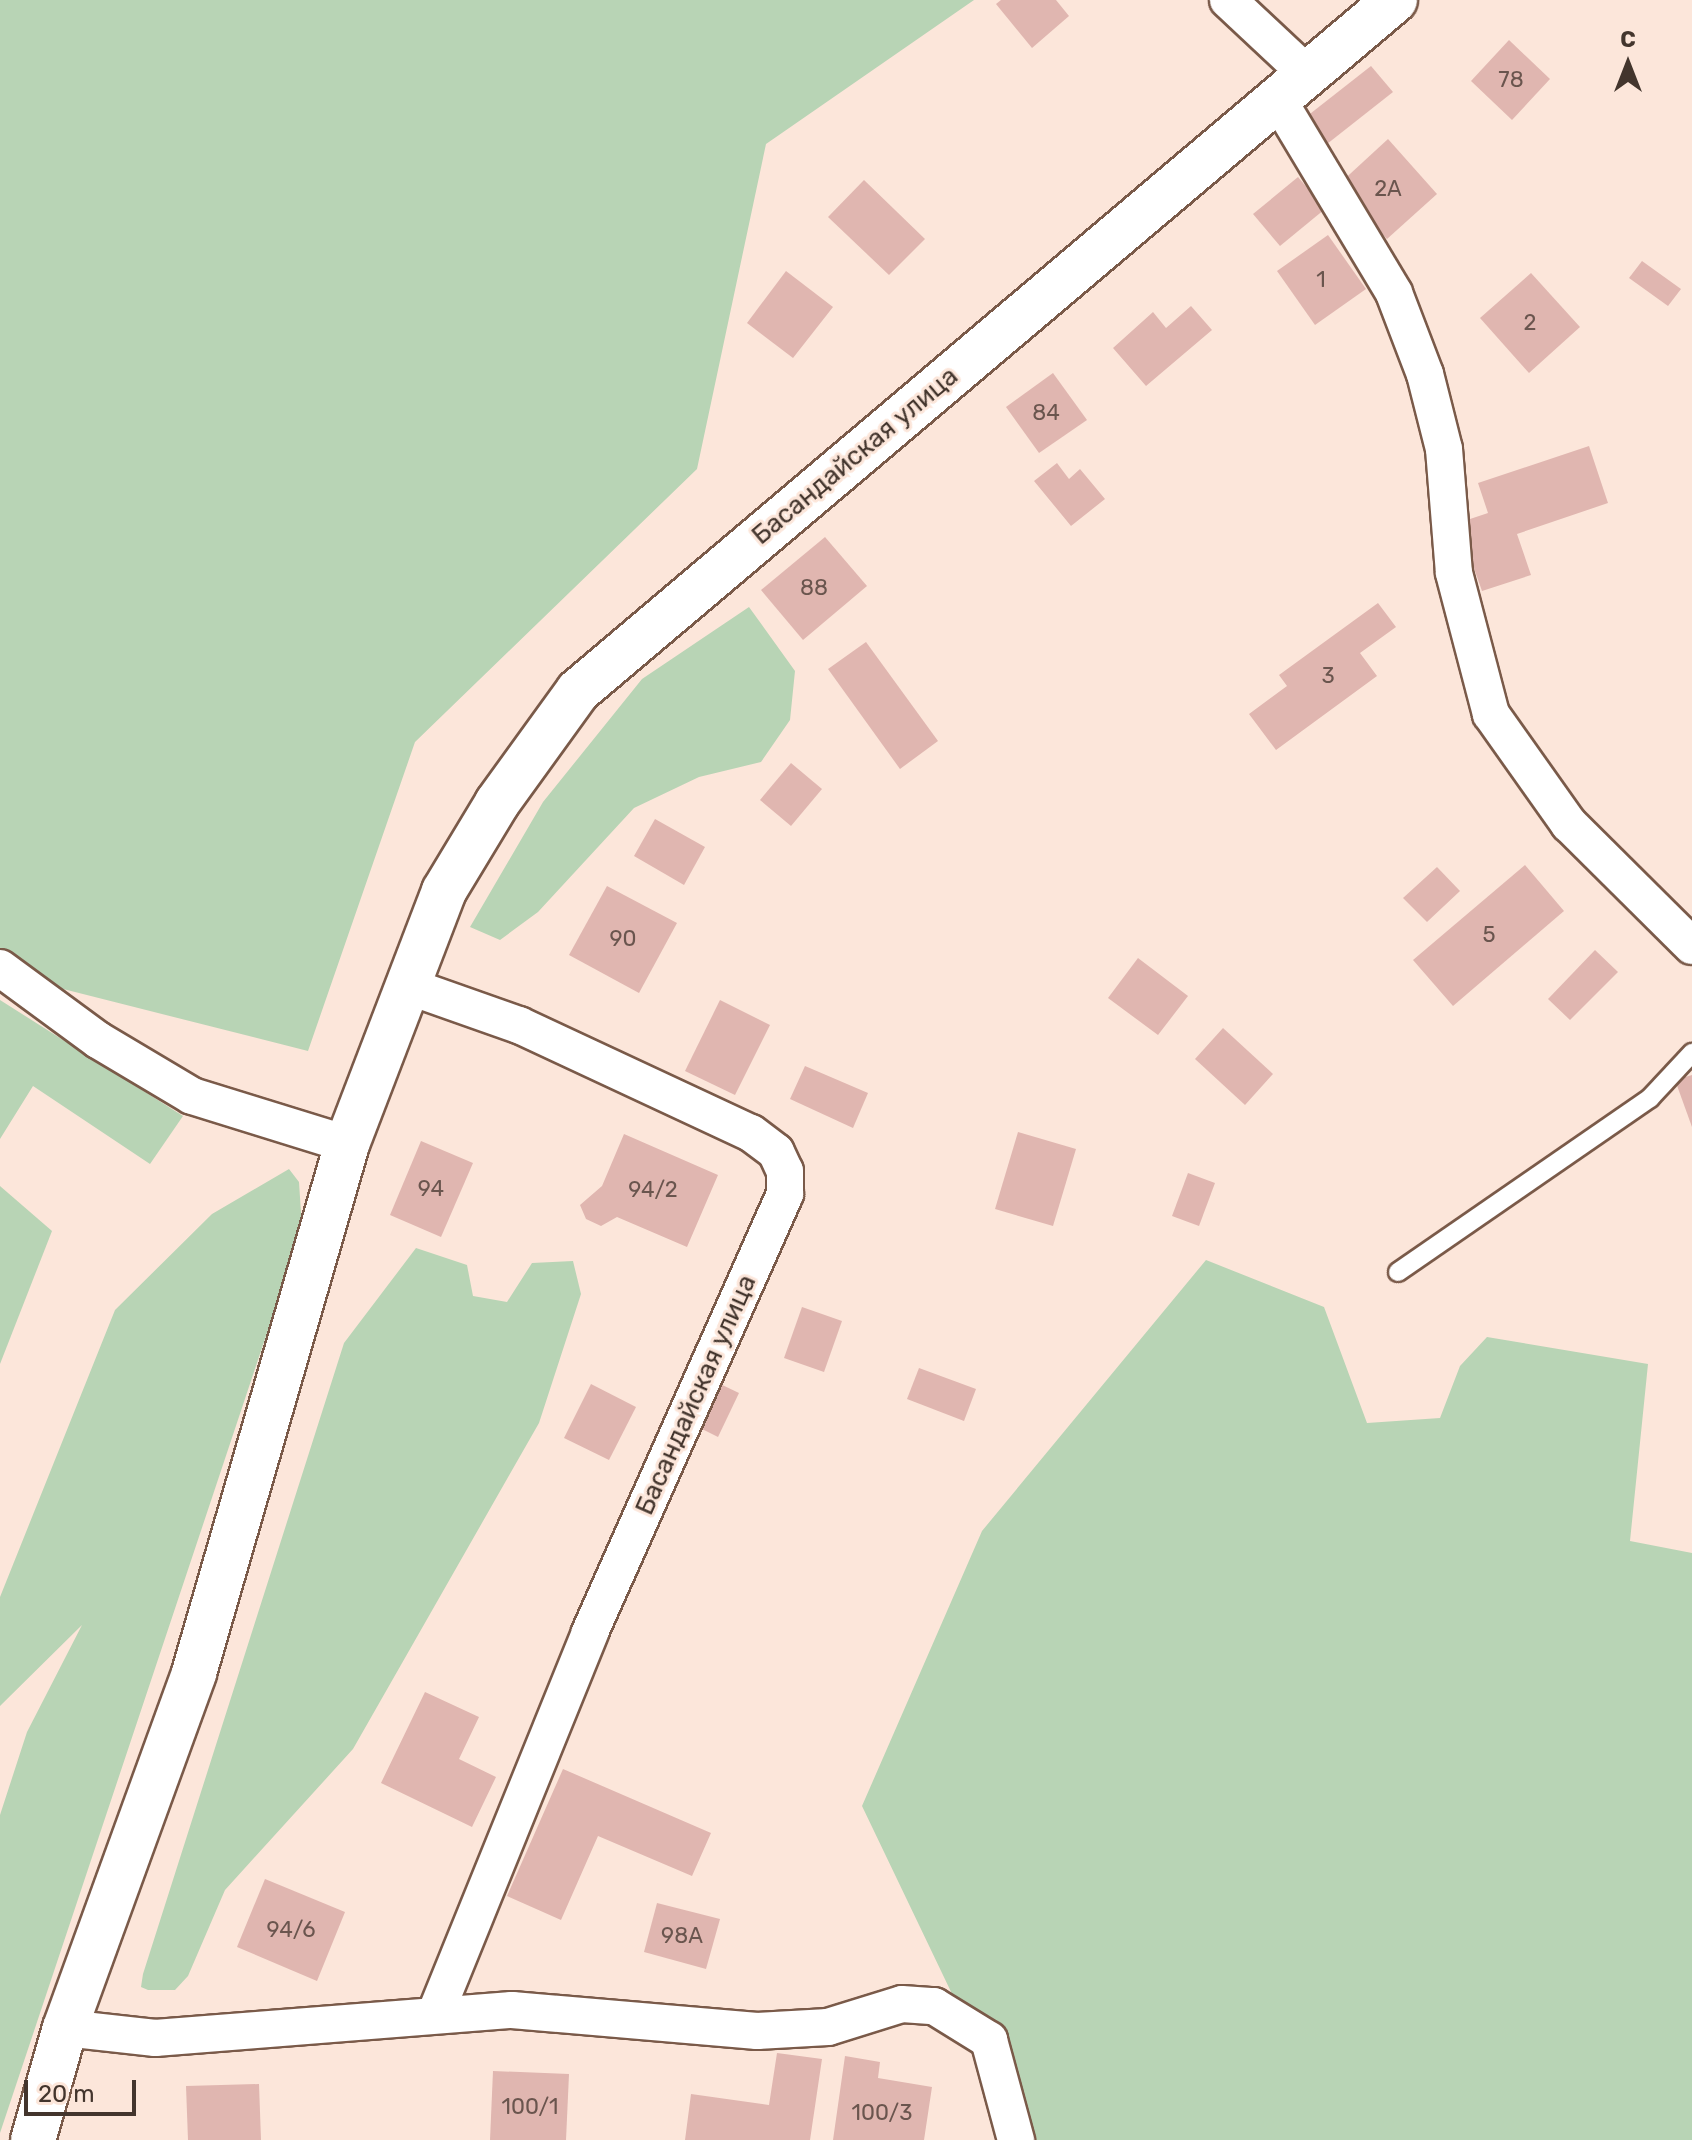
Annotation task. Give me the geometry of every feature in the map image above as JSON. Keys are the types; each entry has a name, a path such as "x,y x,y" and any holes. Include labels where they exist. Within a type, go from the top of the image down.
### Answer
{"street":[{"path":"1228,0 1292,85 1394,293 1425,374 1444,449 1454,573 1491,714 1569,824 1692,946"},
{"name":"Басандайская улица","path":"33,2140 65,2028 194,1673 347,1144 444,891 578,691 1395,0"},
{"path":"0,968 98,1040 192,1096 347,1144"},
{"name":"Басандайская улица","path":"408,986 519,1025 751,1133 776,1152 785,1171 785,1194 590,1633 436,2012"},
{"path":"65,2028 155,2038 436,2012 608,2016 757,2031 828,2027 902,2004 934,2006 989,2040 1016,2140"}],"lane":[{"path":"1398,1272 1650,1098 1692,1053"}],"green space":[{"path":"0,0 974,0 766,144 697,469 415,742 308,1051 0,973"},
{"path":"749,607 795,671 790,720 761,762 699,777 634,808 538,912 500,940 470,927 543,802 642,679"},
{"path":"0,1000 183,1116 150,1164 33,1086 0,1139"},
{"path":"289,1169 299,1182 302,1228 0,2133 0,1815 27,1732 82,1625 0,1706 0,1597 115,1310 212,1214"},
{"path":"0,1186 52,1231 0,1364"},
{"path":"416,1248 467,1265 473,1296 507,1302 532,1263 573,1261 581,1294 539,1423 353,1749 225,1890 188,1976 175,1990 148,1990 141,1987 143,1974 344,1343"},
{"path":"1206,1260 1324,1307 1367,1423 1440,1418 1460,1366 1487,1337 1648,1364 1630,1541 1692,1553 1692,2140 1022,2140 862,1806 982,1531"}],"building":[{"path":"1001,0 1056,0 1069,16 1032,48 996,4"},
{"path":"1509,40 1550,79 1512,120 1471,81"},
{"path":"1371,66 1393,92 1327,144 1306,117"},
{"path":"1388,139 1437,194 1387,239 1338,185"},
{"path":"1298,177 1325,209 1280,246 1253,214"},
{"path":"864,180 925,239 889,275 828,217"},
{"path":"1328,235 1366,289 1315,325 1277,271"},
{"path":"1642,261 1681,289 1668,306 1629,278"},
{"path":"786,271 833,307 793,358 747,323"},
{"path":"1531,273 1580,327 1529,373 1480,318"},
{"path":"1191,306 1212,330 1146,386 1113,348 1153,312 1166,328"},
{"path":"1053,373 1087,420 1039,453 1006,407"},
{"path":"1589,446 1608,503 1517,534 1531,575 1482,591 1458,523 1488,513 1478,483"},
{"path":"1057,463 1069,479 1080,469 1105,499 1071,526 1034,481"},
{"path":"825,537 867,586 803,640 761,590"},
{"path":"1378,603 1396,627 1360,653 1377,676 1276,750 1249,714 1287,686 1279,675"},
{"path":"866,642 938,741 900,769 828,669"},
{"path":"791,763 822,789 791,826 760,800"},
{"path":"655,819 705,847 684,885 634,856"},
{"path":"1525,865 1564,911 1453,1006 1413,960"},
{"path":"1437,867 1460,891 1427,922 1403,898"},
{"path":"607,886 677,923 639,993 569,955"},
{"path":"1595,950 1618,972 1570,1020 1548,999"},
{"path":"1138,958 1188,996 1158,1035 1108,998"},
{"path":"720,1000 770,1025 735,1095 685,1071"},
{"path":"1223,1028 1273,1074 1245,1105 1195,1059"},
{"path":"805,1066 868,1093 853,1128 790,1099"},
{"path":"1692,1075 1692,1127 1675,1080"},
{"path":"1018,1132 1076,1149 1053,1226 995,1209"},
{"path":"624,1134 718,1175 687,1247 617,1217 601,1226 586,1219 580,1205 602,1186"},
{"path":"421,1141 473,1163 441,1237 390,1215"},
{"path":"1188,1173 1215,1183 1199,1226 1172,1216"},
{"path":"802,1307 842,1321 824,1372 784,1358"},
{"path":"919,1368 976,1389 964,1421 907,1399"},
{"path":"716,1382 739,1393 718,1437 696,1426"},
{"path":"591,1384 636,1407 609,1460 564,1438"},
{"path":"425,1692 479,1717 459,1759 496,1777 472,1827 381,1783"},
{"path":"563,1769 711,1833 692,1876 598,1836 561,1920 507,1896"},
{"path":"265,1879 345,1912 317,1981 237,1947"},
{"path":"657,1903 720,1919 706,1969 644,1952"},
{"path":"777,2053 822,2059 810,2140 685,2140 691,2094 769,2105"},
{"path":"845,2056 880,2062 878,2078 932,2087 924,2140 833,2140"},
{"path":"493,2071 569,2074 566,2140 490,2140"},
{"path":"259,2084 261,2140 188,2140 186,2086"}]}
